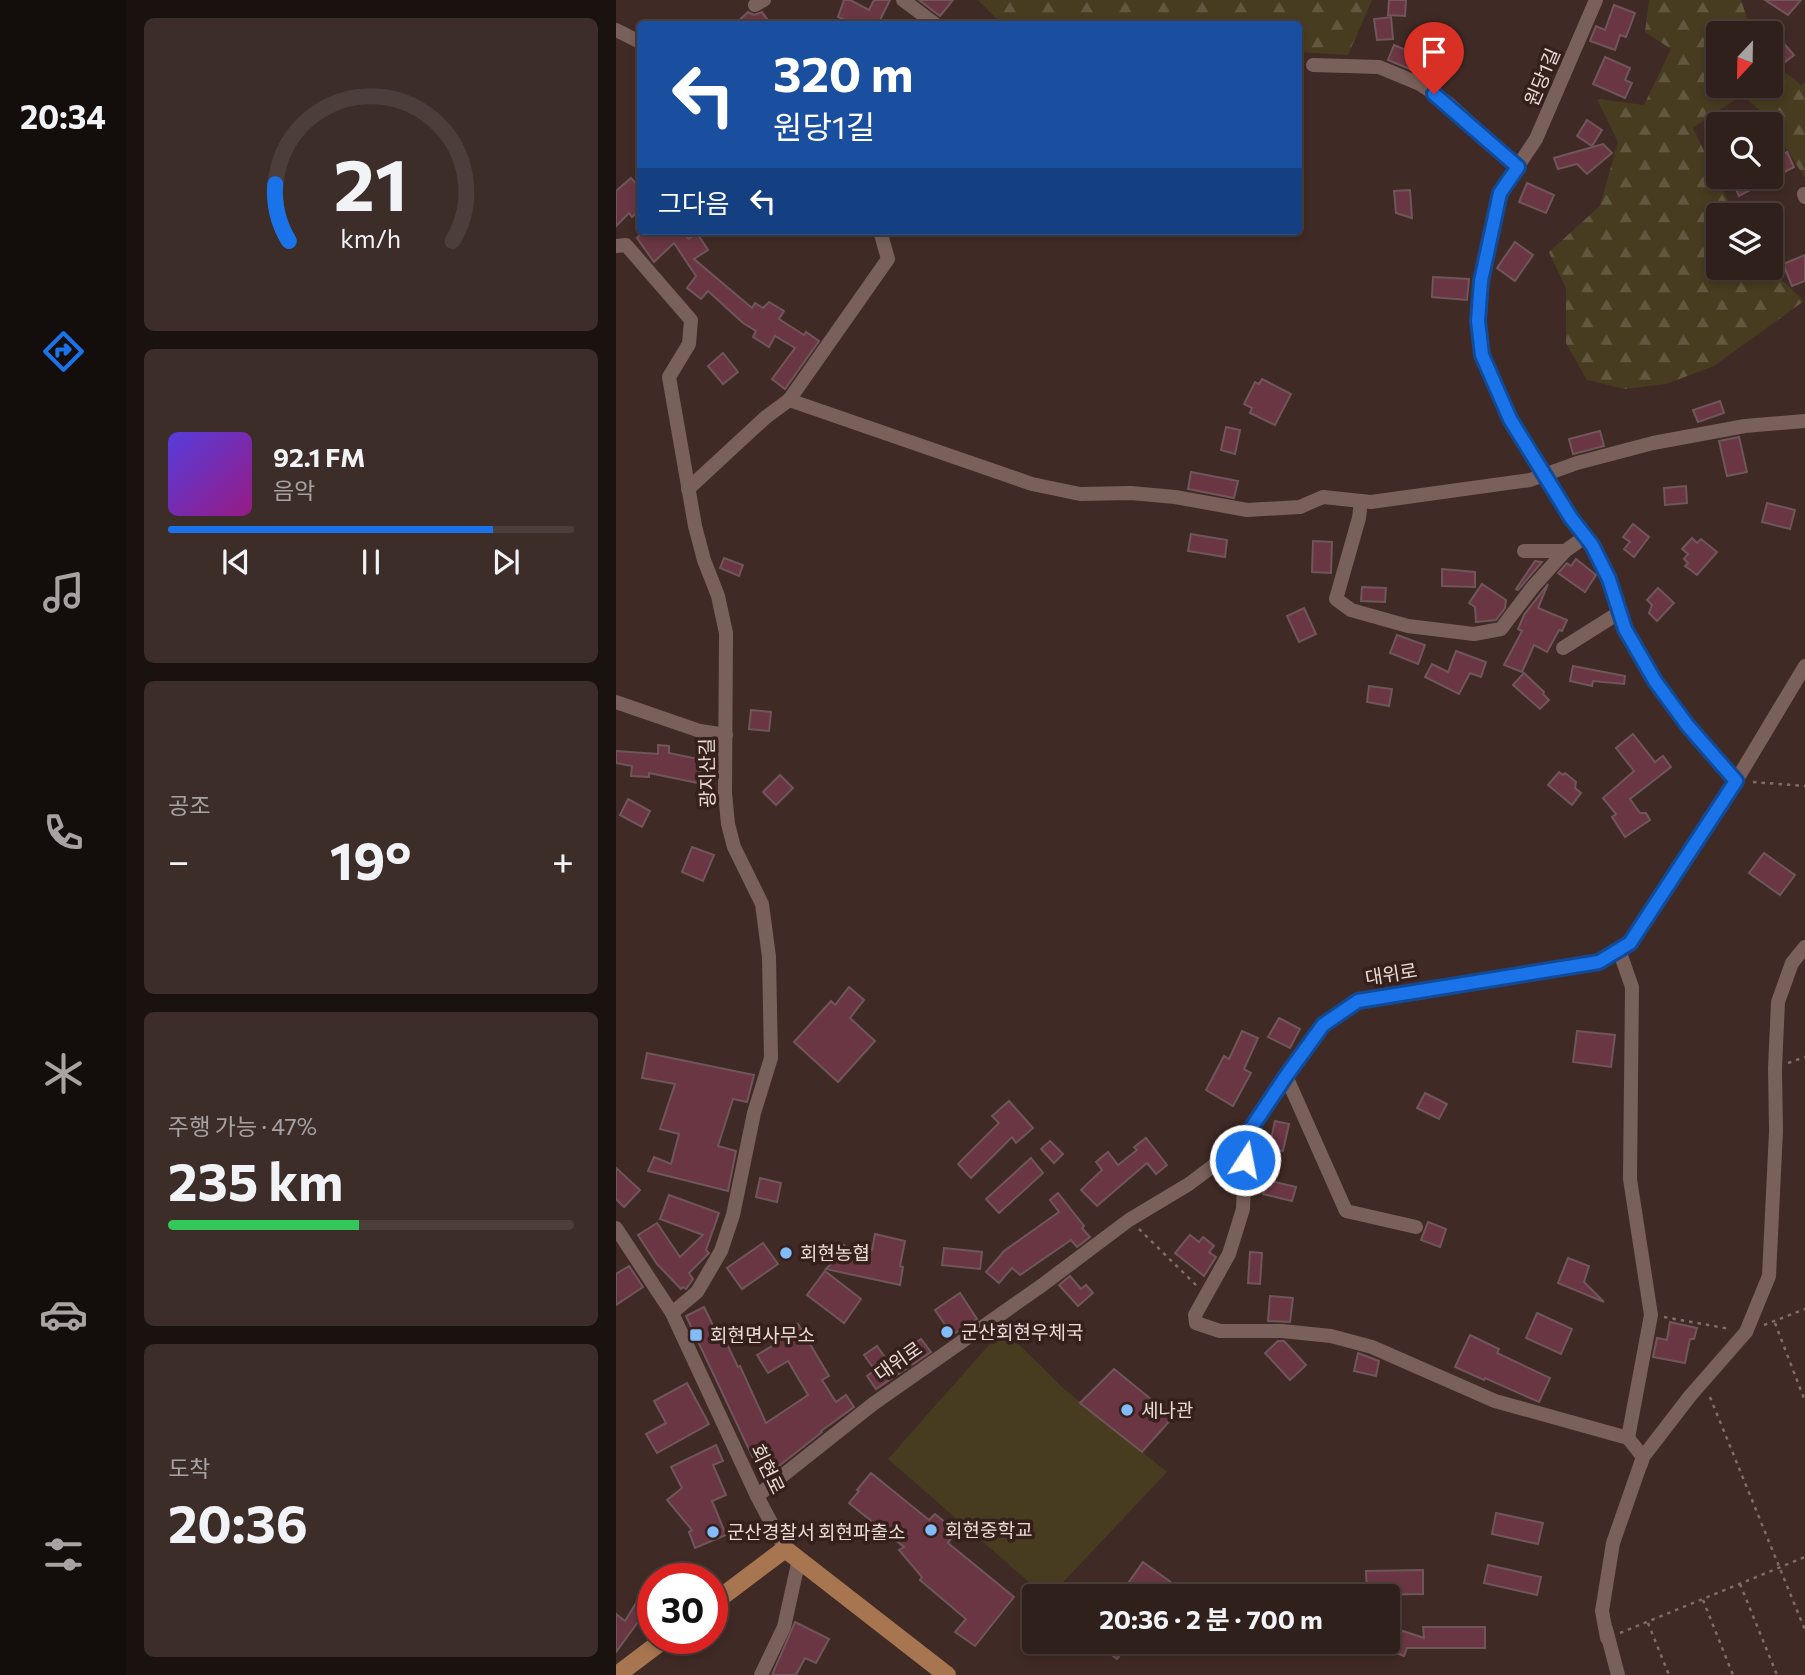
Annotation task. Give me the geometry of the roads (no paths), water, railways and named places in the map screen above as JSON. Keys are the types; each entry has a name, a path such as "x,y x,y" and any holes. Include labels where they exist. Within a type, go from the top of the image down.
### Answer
{"main road":[{"path":"728,1594 792,1554"},
{"name":"회현로","path":"792,1554 947,1675"},
{"path":"617,1675 645,1654"}],"street":[{"path":"903,0 929,21"},
{"name":"원당1길","path":"1596,0 1536,139 1500,193 1481,281 1478,321 1482,355 1510,419 1609,579 1625,629 1655,681 1688,726 1736,781"},
{"path":"616,30 637,40"},
{"path":"1313,65 1379,67 1420,84 1447,103 1518,167"},
{"path":"688,489 789,400 888,259 881,235"},
{"name":"광지산길","path":"616,246 626,245 691,320 688,344 669,377 695,526 718,596 726,633 725,793 728,824 734,847 762,904 769,957 771,1058 754,1113 733,1215 721,1251 697,1292 672,1313"},
{"path":"789,400 1019,480 1080,494 1153,495 1247,510 1300,507 1323,497 1371,502 1517,481 1653,443 1745,426 1805,421"},
{"path":"1361,501 1359,518 1336,599 1351,610 1408,626 1475,634 1501,629 1565,551 1585,537"},
{"path":"1524,551 1565,551"},
{"path":"1563,648 1620,612"},
{"name":"대위로","path":"757,1496 873,1404 1041,1286 1129,1220 1189,1184 1225,1157 1246,1136 1323,1025 1358,1001 1577,967 1599,962 1630,943 1736,781 1805,666"},
{"path":"616,702 700,731 726,735"},
{"path":"1618,1675 1603,1614 1613,1543 1643,1457 1746,1332 1769,1276 1776,1131 1778,1002 1792,963 1805,947"},
{"path":"1619,950 1632,987 1630,1179 1651,1315 1628,1438"},
{"path":"1286,1076 1346,1212 1416,1227"},
{"path":"1246,1136 1244,1209 1229,1254 1195,1315 1196,1323 1220,1331 1282,1331 1331,1336 1373,1347 1495,1401 1628,1438 1643,1457"},
{"name":"회현로","path":"616,1228 672,1313 757,1496 792,1554"},
{"path":"761,1675 784,1627 792,1554"}],"place":[{"name":"회현농협","path":"786,1253"},
{"name":"군산회현우체국","path":"947,1332"},
{"name":"회현면사무소","path":"696,1335"},
{"name":"세나관","path":"1127,1410"},
{"name":"회현중학교","path":"931,1530"},
{"name":"군산경찰서 회현파출소","path":"713,1532"}]}
